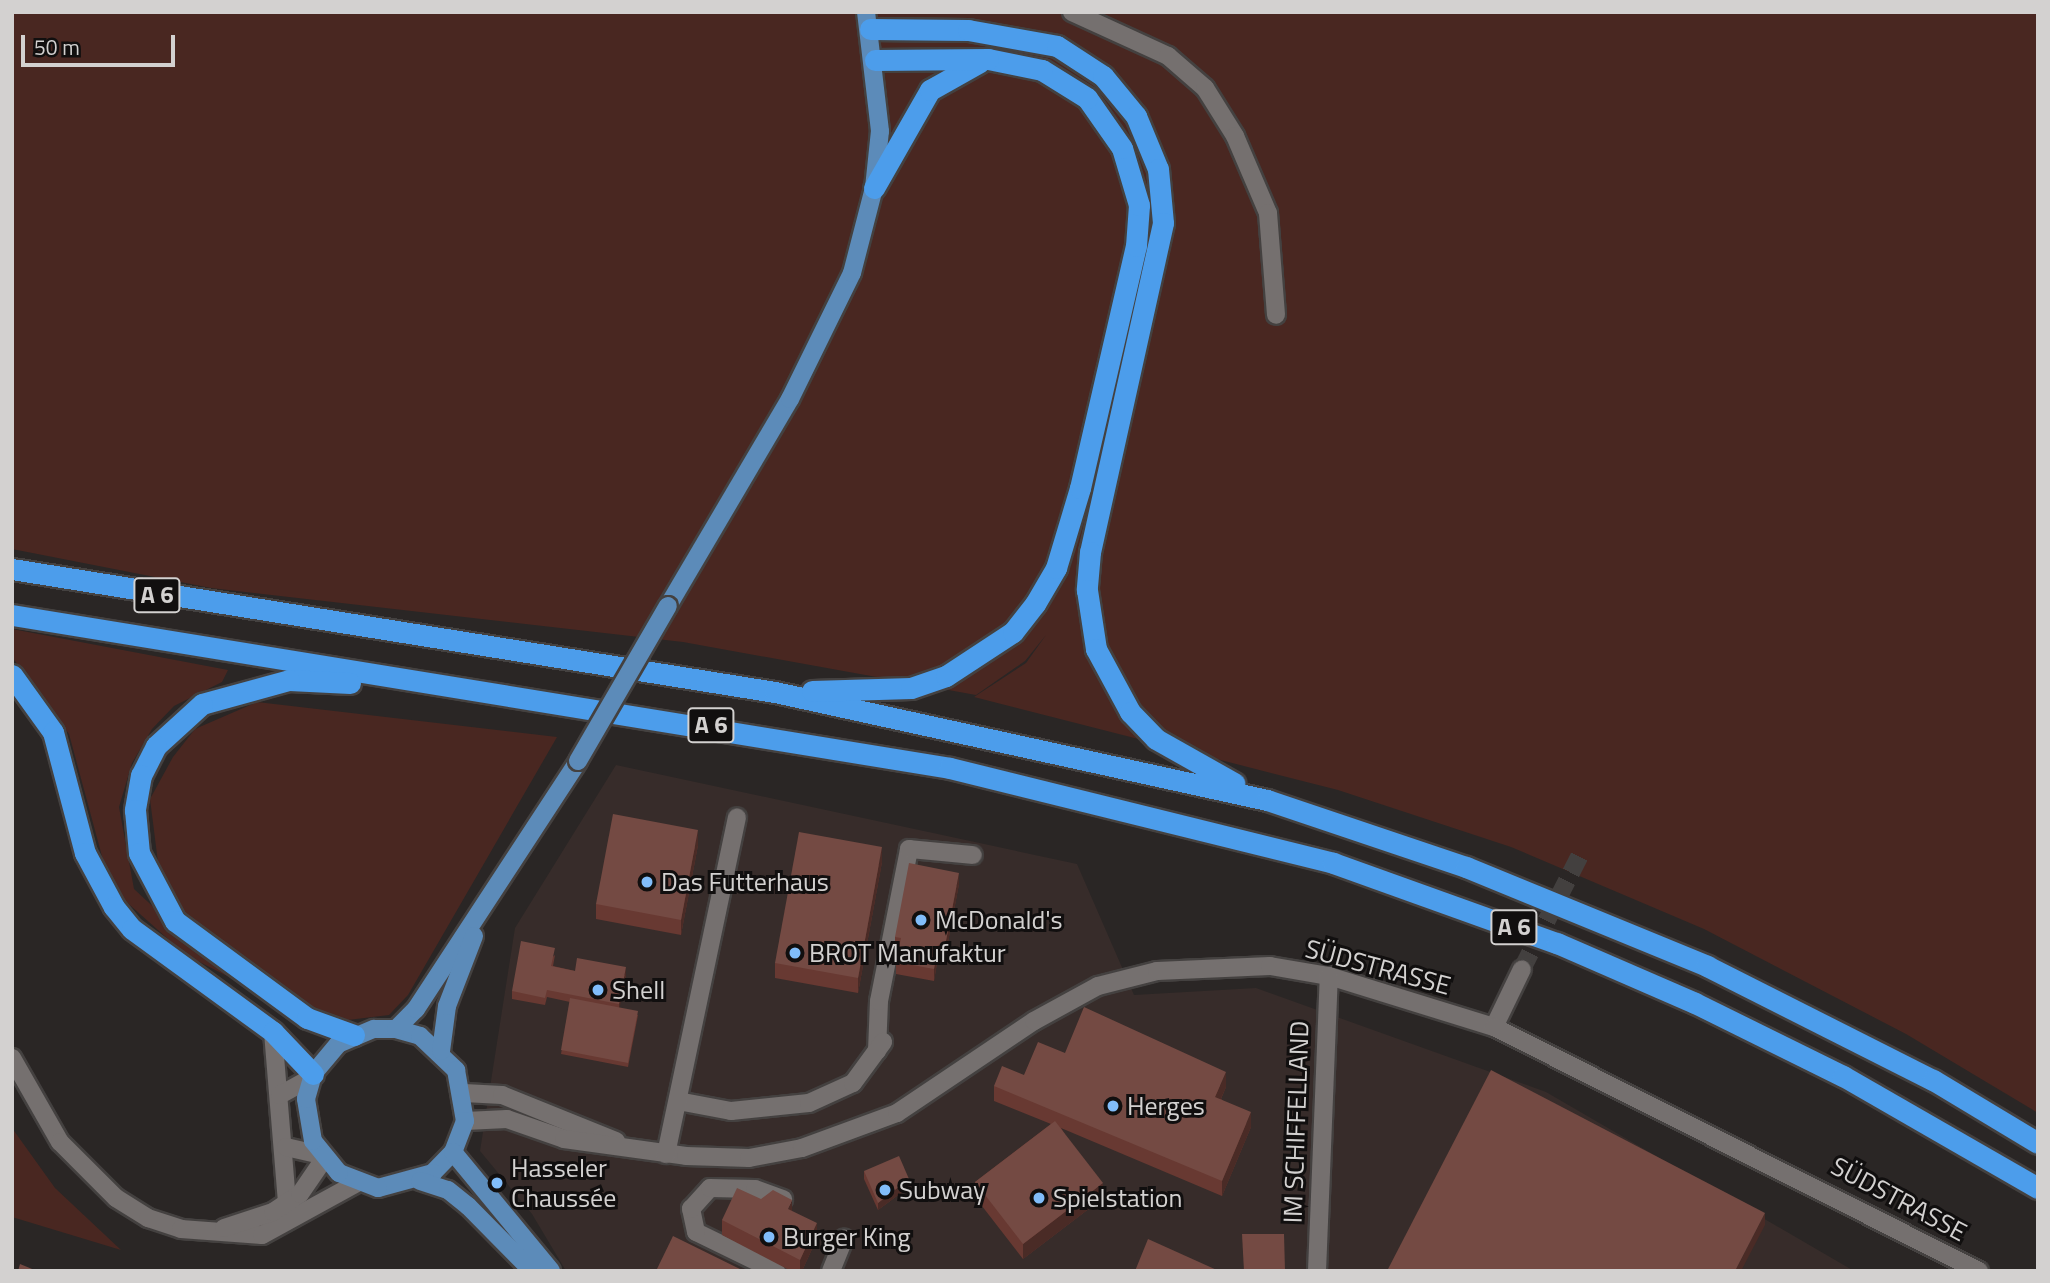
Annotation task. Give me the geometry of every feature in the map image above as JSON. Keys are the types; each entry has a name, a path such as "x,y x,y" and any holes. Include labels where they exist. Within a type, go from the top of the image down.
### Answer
{"highway":[{"path":"868,21 980,31 1057,46 1104,76 1136,116 1158,169 1163,223 1090,552 1087,590 1096,649 1109,682 1156,739 1267,800"},
{"path":"775,692 911,688 946,676 1013,632 1056,568 1136,246 1139,205 1122,148 1087,98 1042,70 988,59 875,60"},
{"path":"874,188 930,90 967,65 988,59"},
{"name":"A 6","path":"12,569 775,692 1267,800 1466,867 1707,967 1933,1080 2038,1143"},
{"name":"A 6","path":"12,615 950,768 1333,863 1557,943 1695,1003 1854,1082 2038,1188"},
{"path":"12,675 54,732 85,853 114,907 132,929 273,1032 312,1076"},
{"path":"354,1035 307,1018 175,921 139,853 135,810 141,775 174,723 238,689 289,680 471,690"}],"main road":[{"path":"396,1029 416,1009 501,883 578,761 839,305 874,188 880,131 875,60 868,21"},
{"path":"441,1051 447,1006 501,883"},
{"path":"420,1181 453,1152 465,1121 464,1093 441,1051 396,1029 354,1035 312,1076 306,1120 322,1157 357,1183 378,1188 420,1181 448,1190 468,1206 532,1271"},
{"path":"453,1152 551,1271"}],"street":[{"path":"1072,12 1168,56 1205,88 1235,135 1268,213 1276,315"},
{"path":"666,1154 737,817"},
{"path":"678,1101 731,1111 809,1103 853,1083 882,1043 879,1001 909,849 973,855"},
{"name":"SÜDSTRASSE","path":"465,1121 507,1119 564,1139 666,1154 750,1158 851,1134 897,1113 1034,1021 1098,986 1157,971 1219,965 1329,975 1494,1027 1979,1271"},
{"path":"1494,1027 1522,969"},
{"name":"IM SCHIFFELLAND","path":"1317,1271 1329,975"},
{"path":"273,1032 286,1147 287,1203"},
{"path":"12,1058 60,1142 96,1181 148,1218 206,1232 262,1235 357,1183"},
{"path":"280,1095 312,1076"},
{"name":"SÜDSTRASSE","path":"464,1093 502,1095 569,1117 625,1146"},
{"path":"206,1232 246,1223 287,1203 322,1157 286,1147"},
{"path":"776,1271 696,1232 691,1209 710,1188 755,1189 783,1199"},
{"path":"831,1271 844,1238"}],"shaded area":[{"path":"12,12 2038,12 2038,1113 1906,1034 1704,929 1511,847 1338,790 974,697 1026,663 1046,635 1025,661 976,695 683,642 211,588 12,549"},
{"path":"12,629 228,670 222,682 174,706 152,729 132,763 119,807 134,889 229,977 186,955 122,898 103,860 69,734 12,657"},
{"path":"257,702 557,737 408,995 389,1015 348,1020 309,1008 178,908 160,878 150,799 173,757 195,729"},
{"path":"616,765 1077,864 1134,995 1256,988 1546,1092 1854,1271 566,1271 532,1214 480,1151 515,928"},
{"path":"12,1128 55,1188 121,1250 12,1217"}],"building":[{"name":"Das Futterhaus","path":"613,814 698,830 681,920 596,904"},
{"path":"799,832 882,847 858,978 775,963"},
{"path":"909,863 959,873 945,946 938,945 934,969 896,962 901,938 895,937"},
{"path":"521,941 555,948 551,966 575,971 577,958 626,967 619,1004 547,990 545,998 512,991"},
{"path":"570,998 638,1011 628,1063 561,1050"},
{"name":"Herges","path":"1084,1007 1226,1072 1215,1097 1251,1112 1222,1181 994,1086 1002,1066 1024,1075 1038,1042 1065,1053"},
{"path":"1491,1070 1765,1213 1735,1271 1387,1271"},
{"name":"Spielstation","path":"1055,1121 1103,1183 1023,1244 975,1182"},
{"name":"Subway","path":"899,1156 909,1179 878,1203 864,1171"},
{"name":"Burger King","path":"737,1188 761,1199 773,1190 792,1200 788,1209 817,1223 800,1260 722,1220"},
{"path":"1242,1234 1284,1234 1285,1271 1244,1271"},
{"path":"673,1236 744,1271 656,1271"},
{"path":"1148,1239 1219,1271 1135,1271"},
{"path":"20,1264 37,1271 18,1271"}],"tunnel":[{"path":"1522,969 1582,851"}],"place":[{"name":"Das Futterhaus","path":"647,882"},
{"name":"McDonald's","path":"921,920"},
{"name":"BROT Manufaktur","path":"795,953"},
{"name":"Shell","path":"598,990"},
{"name":"Herges","path":"1113,1106"},
{"name":"Hasseler Chaussée","path":"497,1183"},
{"name":"Subway","path":"885,1190"},
{"name":"Spielstation","path":"1039,1198"},
{"name":"Burger King","path":"769,1237"}]}
